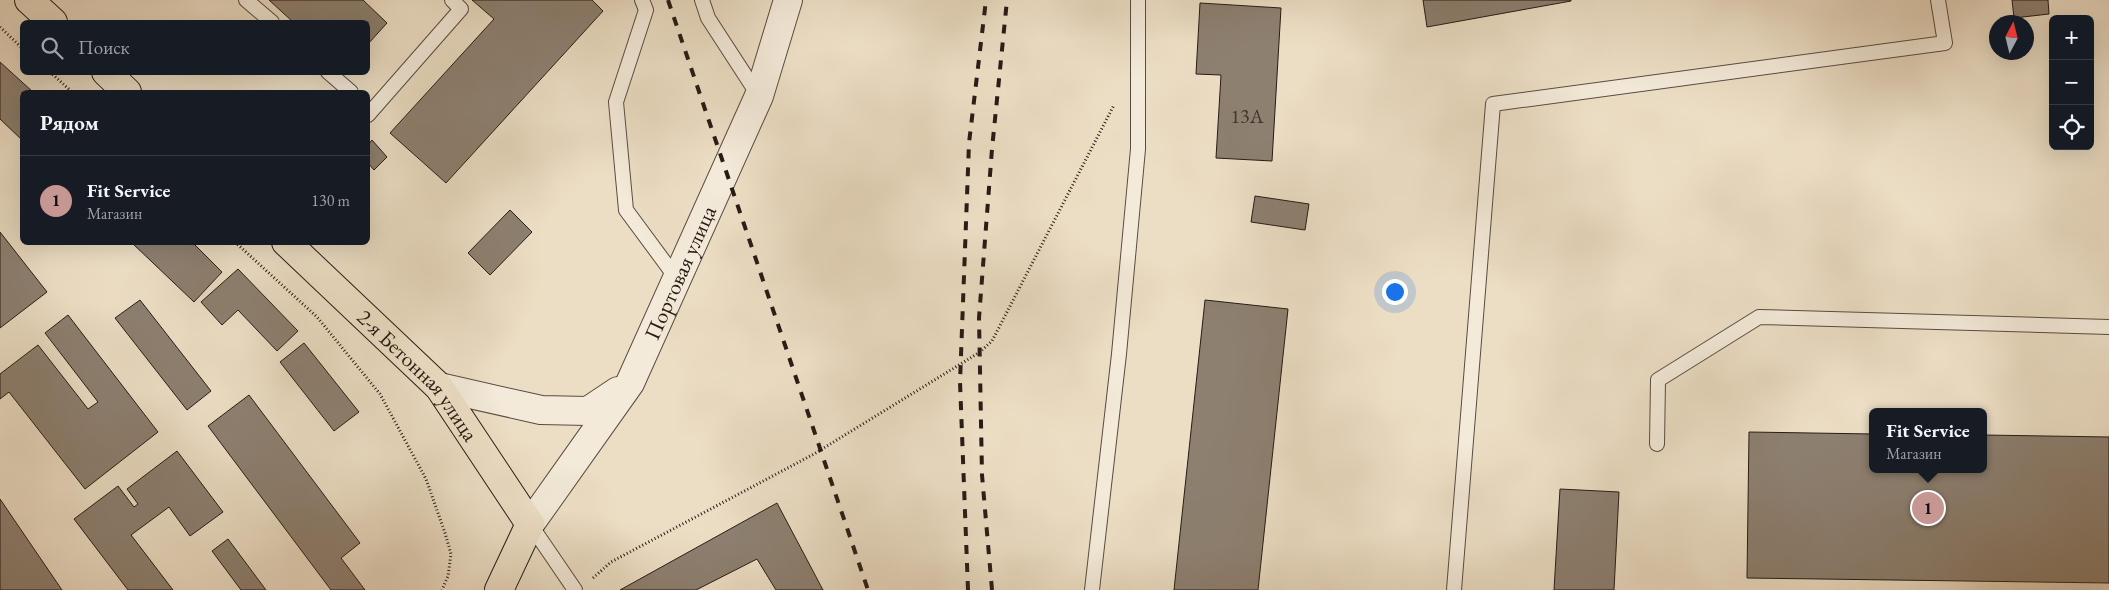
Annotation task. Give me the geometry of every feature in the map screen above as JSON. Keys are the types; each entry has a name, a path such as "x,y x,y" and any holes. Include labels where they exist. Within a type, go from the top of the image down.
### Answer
{"main road":[{"path":"29,0 51,20"},
{"path":"109,75 125,90"},
{"name":"2-я Бетонная улица","path":"289,245 439,387 530,524"},
{"name":"Портовая улица","path":"498,590 530,524"},
{"name":"Портовая улица","path":"516,590 530,524"}],"street":[{"name":"Портовая улица","path":"530,524 630,383 759,96 788,0"},
{"path":"439,387 541,410 588,411 630,383"}],"lane":[{"path":"246,0 270,20"},
{"path":"370,110 461,9 452,0"},
{"path":"642,0 646,10 616,102 626,210 677,279"},
{"path":"702,0 708,18 759,96"},
{"path":"1092,590 1120,354 1138,149 1138,0"},
{"path":"1454,590 1493,104 1945,43 1938,0"},
{"path":"331,75 349,90"},
{"path":"1657,444 1658,380 1759,317 2109,327"},
{"path":"530,524 575,590"}],"path":[{"path":"0,27 20,46"},
{"path":"53,75 70,90"},
{"path":"592,579 611,562 814,454 980,352 992,341 1115,103"},
{"path":"238,245 317,317 380,394 426,479 445,533 451,554 448,576 442,590"}],"building":[{"path":"269,0 363,0 387,23 370,42 370,20 291,20"},
{"path":"472,0 592,0 603,11 446,183 390,133 494,19"},
{"path":"1423,0 1571,0 1571,1 1427,27"},
{"path":"2012,0 2048,0 2049,14 2014,15"},
{"path":"1200,3 1281,8 1272,161 1216,158 1221,75 1196,74"},
{"path":"0,62 31,90 20,90 20,138 0,119"},
{"path":"372,140 387,157 374,170 370,165 370,142"},
{"path":"1255,196 1309,204 1305,230 1251,222"},
{"path":"510,210 532,232 490,275 468,253"},
{"path":"0,232 47,292 0,328"},
{"path":"134,245 195,245 222,272 194,302"},
{"path":"238,269 298,331 277,351 238,310 222,325 201,302"},
{"path":"140,300 211,391 187,410 115,318"},
{"path":"1205,300 1288,309 1258,590 1174,590"},
{"path":"68,315 158,432 85,489 9,392 0,399 0,374 38,345 88,409 98,402 45,333"},
{"path":"304,343 359,412 334,431 280,362"},
{"path":"249,395 360,543 341,558 365,590 331,590 208,426"},
{"path":"1749,432 1869,434 1869,473 1987,473 1987,435 2109,437 2109,583 1747,578"},
{"path":"177,451 223,512 190,536 169,507 131,535 173,590 128,590 74,519 118,486 134,507 138,504 127,489"},
{"path":"1560,489 1619,492 1614,590 1554,590"},
{"path":"0,499 62,590 0,590"},
{"path":"777,503 823,590 776,590 757,559 696,590 620,590"},
{"path":"228,539 266,590 241,590 212,551"}],"railway":[{"path":"668,0 868,590"},
{"path":"968,590 960,382 969,143 986,0"},
{"path":"992,590 982,475 979,318 992,149 1007,0"}],"place":[{"name":"Fit Service","path":"1928,508"}]}
